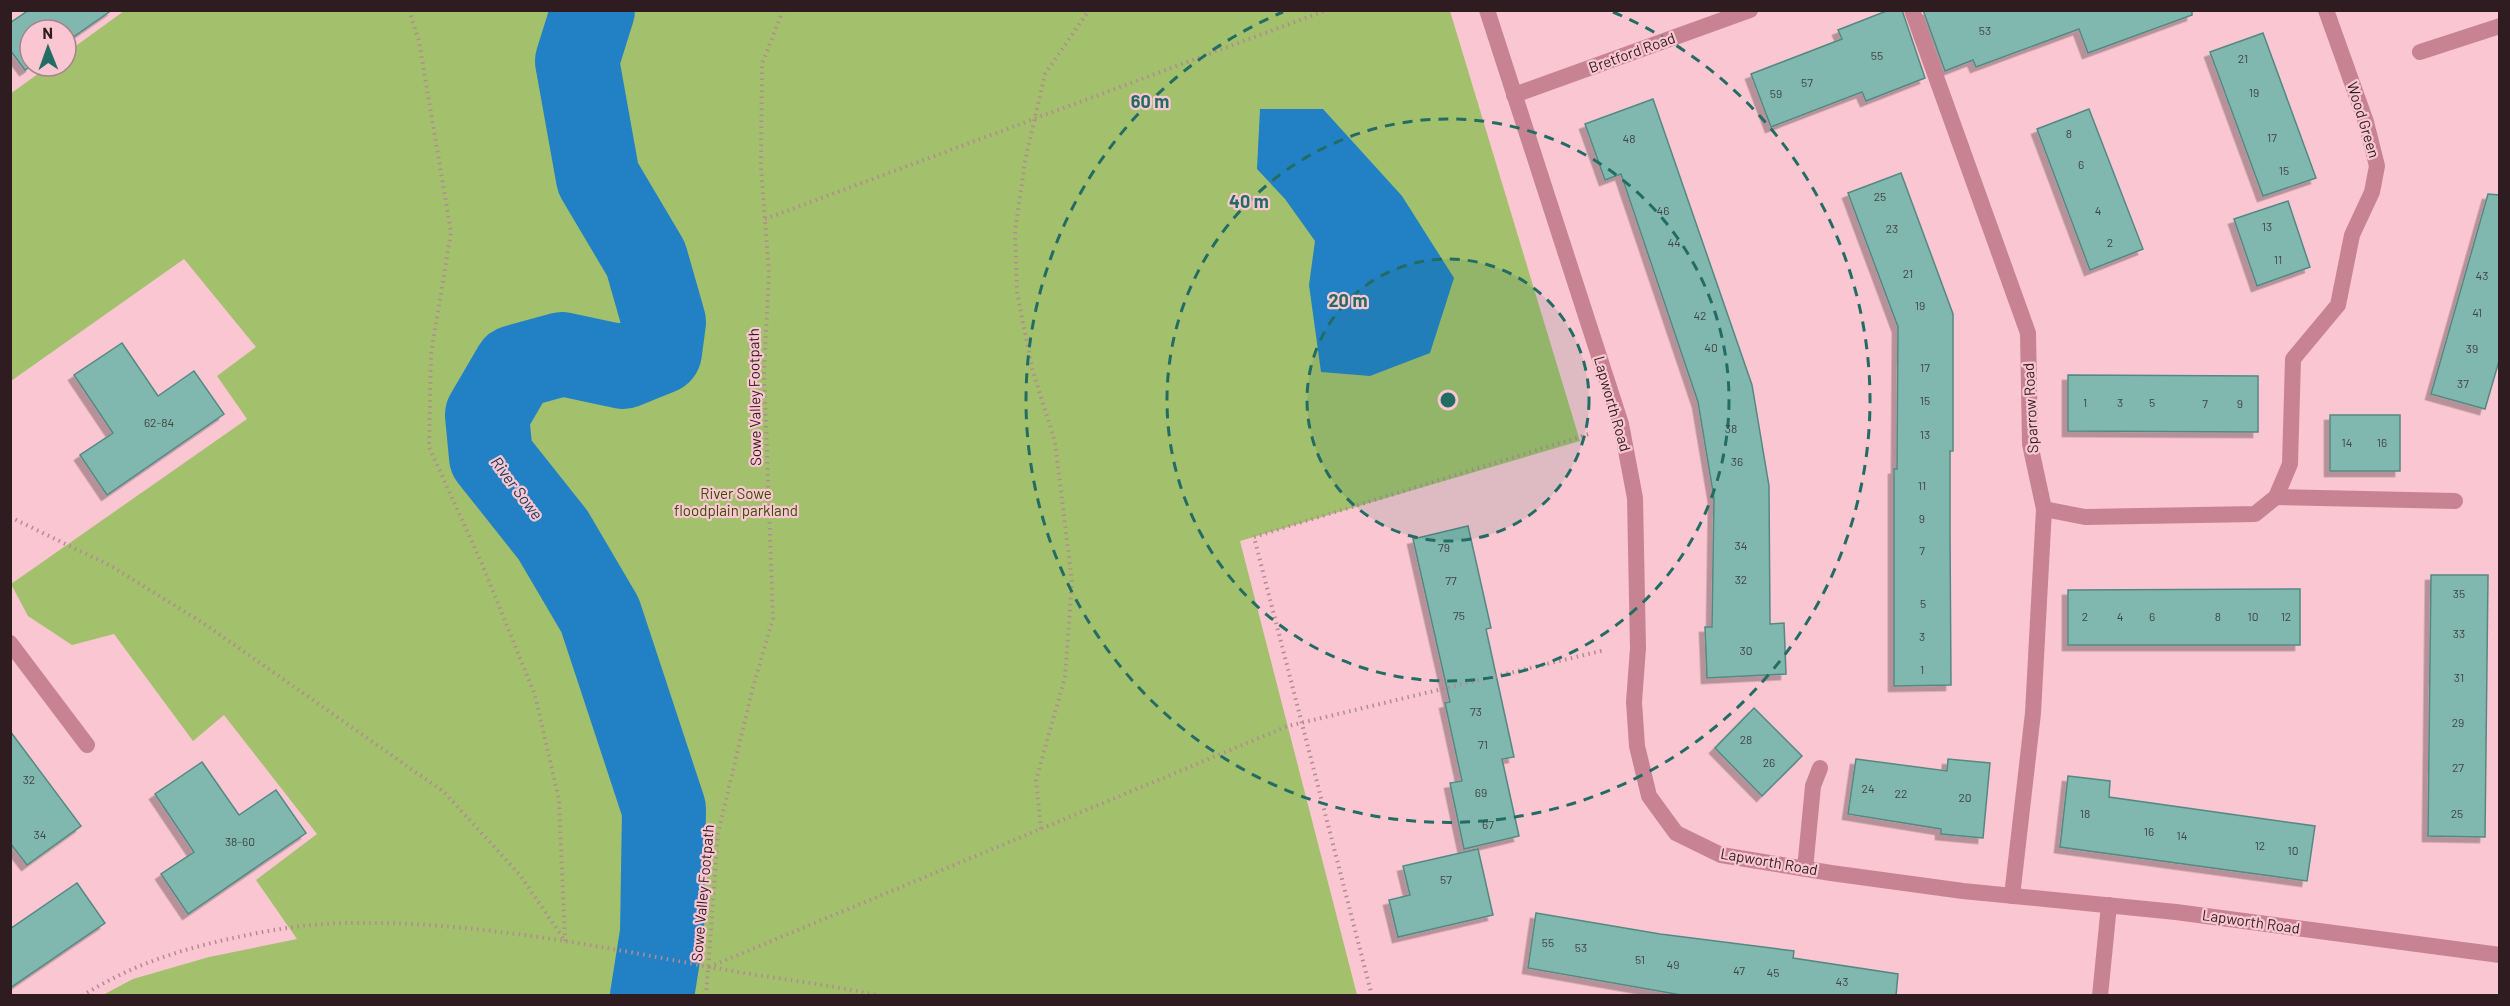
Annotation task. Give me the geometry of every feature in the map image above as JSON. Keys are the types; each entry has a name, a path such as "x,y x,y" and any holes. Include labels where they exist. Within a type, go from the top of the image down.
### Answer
{"street":[{"name":"Lapworth Road","path":"1487,10 1621,424 1635,498 1638,648 1634,702 1637,746 1649,796 1676,833 1721,855 1805,869 2012,896 2176,912 2499,955"},
{"name":"Bretford Road","path":"1514,95 1750,10"},
{"name":"Sparrow Road","path":"1912,10 2028,333 2030,444 2044,508 2033,713 2012,896"},
{"name":"Wood Green","path":"2276,497 2290,464 2293,359 2338,305 2352,236 2372,192 2377,166 2366,123 2326,10"},
{"path":"2420,52 2499,26"},
{"path":"2044,508 2085,517 2255,514 2276,497 2455,501"},
{"path":"10,643 87,745"},
{"path":"1805,869 1813,786 1820,768"},
{"path":"2100,996 2109,905"}],"path":[{"path":"409,10 419,41 451,232 431,354 429,447 482,564 535,694 559,800 565,941"},
{"name":"Sowe Valley Footpath","path":"706,996 718,833 752,691 773,618 764,371 768,274 761,167 762,64 783,10"},
{"path":"1041,829 1036,780 1065,677 1072,582 1055,442 1032,368 1017,292 1015,232 1025,161 1045,74 1089,10"},
{"path":"765,219 1327,10"},
{"path":"1372,996 1254,537 1621,424"},
{"path":"10,517 111,566 197,619 366,735 444,792 520,875 565,941"},
{"path":"709,967 1301,722 1596,650 1638,648"},
{"path":"82,996 124,973 187,948 258,933 337,924 426,924 565,941 709,967 841,987 880,996"}],"green space":[{"name":"River Sowe floodplain parkland","path":"124,11 1450,11 1580,441 1240,541 1357,995 103,995 133,979 209,957 297,939 256,880 317,834 224,715 193,741 114,634 72,645 28,616 11,584 247,419 217,376 256,347 184,259 11,381 10,94 32,78 78,78 78,44"}],"water":[{"path":"1260,109 1323,109 1402,196 1454,278 1430,353 1370,376 1321,372 1309,285 1315,241 1285,199 1257,169"}],"building":[{"path":"29,10 112,10 78,34 78,18 18,18 18,61 10,50 10,23"},
{"path":"1889,10 1902,10 1925,78 1866,101 1862,92 1771,127 1751,74 1842,39 1838,30"},
{"path":"1923,10 2192,10 2192,15 2088,53 2079,29 1976,67 1973,60 1945,71"},
{"path":"2263,33 2316,178 2263,196 2210,52"},
{"path":"1653,99 1752,385 1769,486 1770,624 1784,623 1786,674 1707,678 1705,627 1712,627 1714,498 1698,402 1621,174 1605,180 1585,124"},
{"path":"2089,109 2143,249 2090,270 2037,129"},
{"path":"1901,173 1953,314 1953,451 1950,451 1951,685 1894,686 1894,469 1897,469 1898,327 1848,193"},
{"path":"2488,194 2499,195 2499,361 2485,409 2431,394"},
{"path":"2288,201 2310,267 2257,286 2234,219"},
{"path":"122,343 158,396 194,371 224,414 107,495 80,455 113,433 74,375"},
{"path":"2068,375 2258,376 2258,432 2068,431"},
{"path":"2330,415 2400,415 2400,471 2330,471"},
{"path":"1468,526 1491,628 1486,629 1514,757 1502,759 1519,836 1464,849 1450,783 1462,781 1445,703 1450,702 1413,539"},
{"path":"2431,575 2488,575 2485,837 2428,836"},
{"path":"2300,589 2300,645 2068,645 2068,590"},
{"path":"1754,708 1802,756 1762,796 1715,748"},
{"path":"10,731 81,826 27,865 10,843"},
{"path":"1856,759 1947,771 1948,759 1990,763 1983,838 1941,834 1941,829 1848,814"},
{"path":"202,762 239,815 276,790 306,833 188,914 161,874 194,852 155,794"},
{"path":"2068,776 2110,781 2109,797 2315,826 2307,881 2060,847"},
{"path":"1478,849 1493,915 1398,937 1389,900 1410,895 1403,866"},
{"path":"77,883 105,923 10,988 10,929"},
{"path":"1536,913 1660,934 1794,951 1793,958 1898,974 1896,996 1687,996 1528,968"}],"waterway":[{"name":"River Sowe","path":"593,10 577,61 598,178 646,259 664,322 660,352 623,367 562,354 515,367 487,415 491,457 553,535 600,615 664,809 662,933 652,996"}]}
